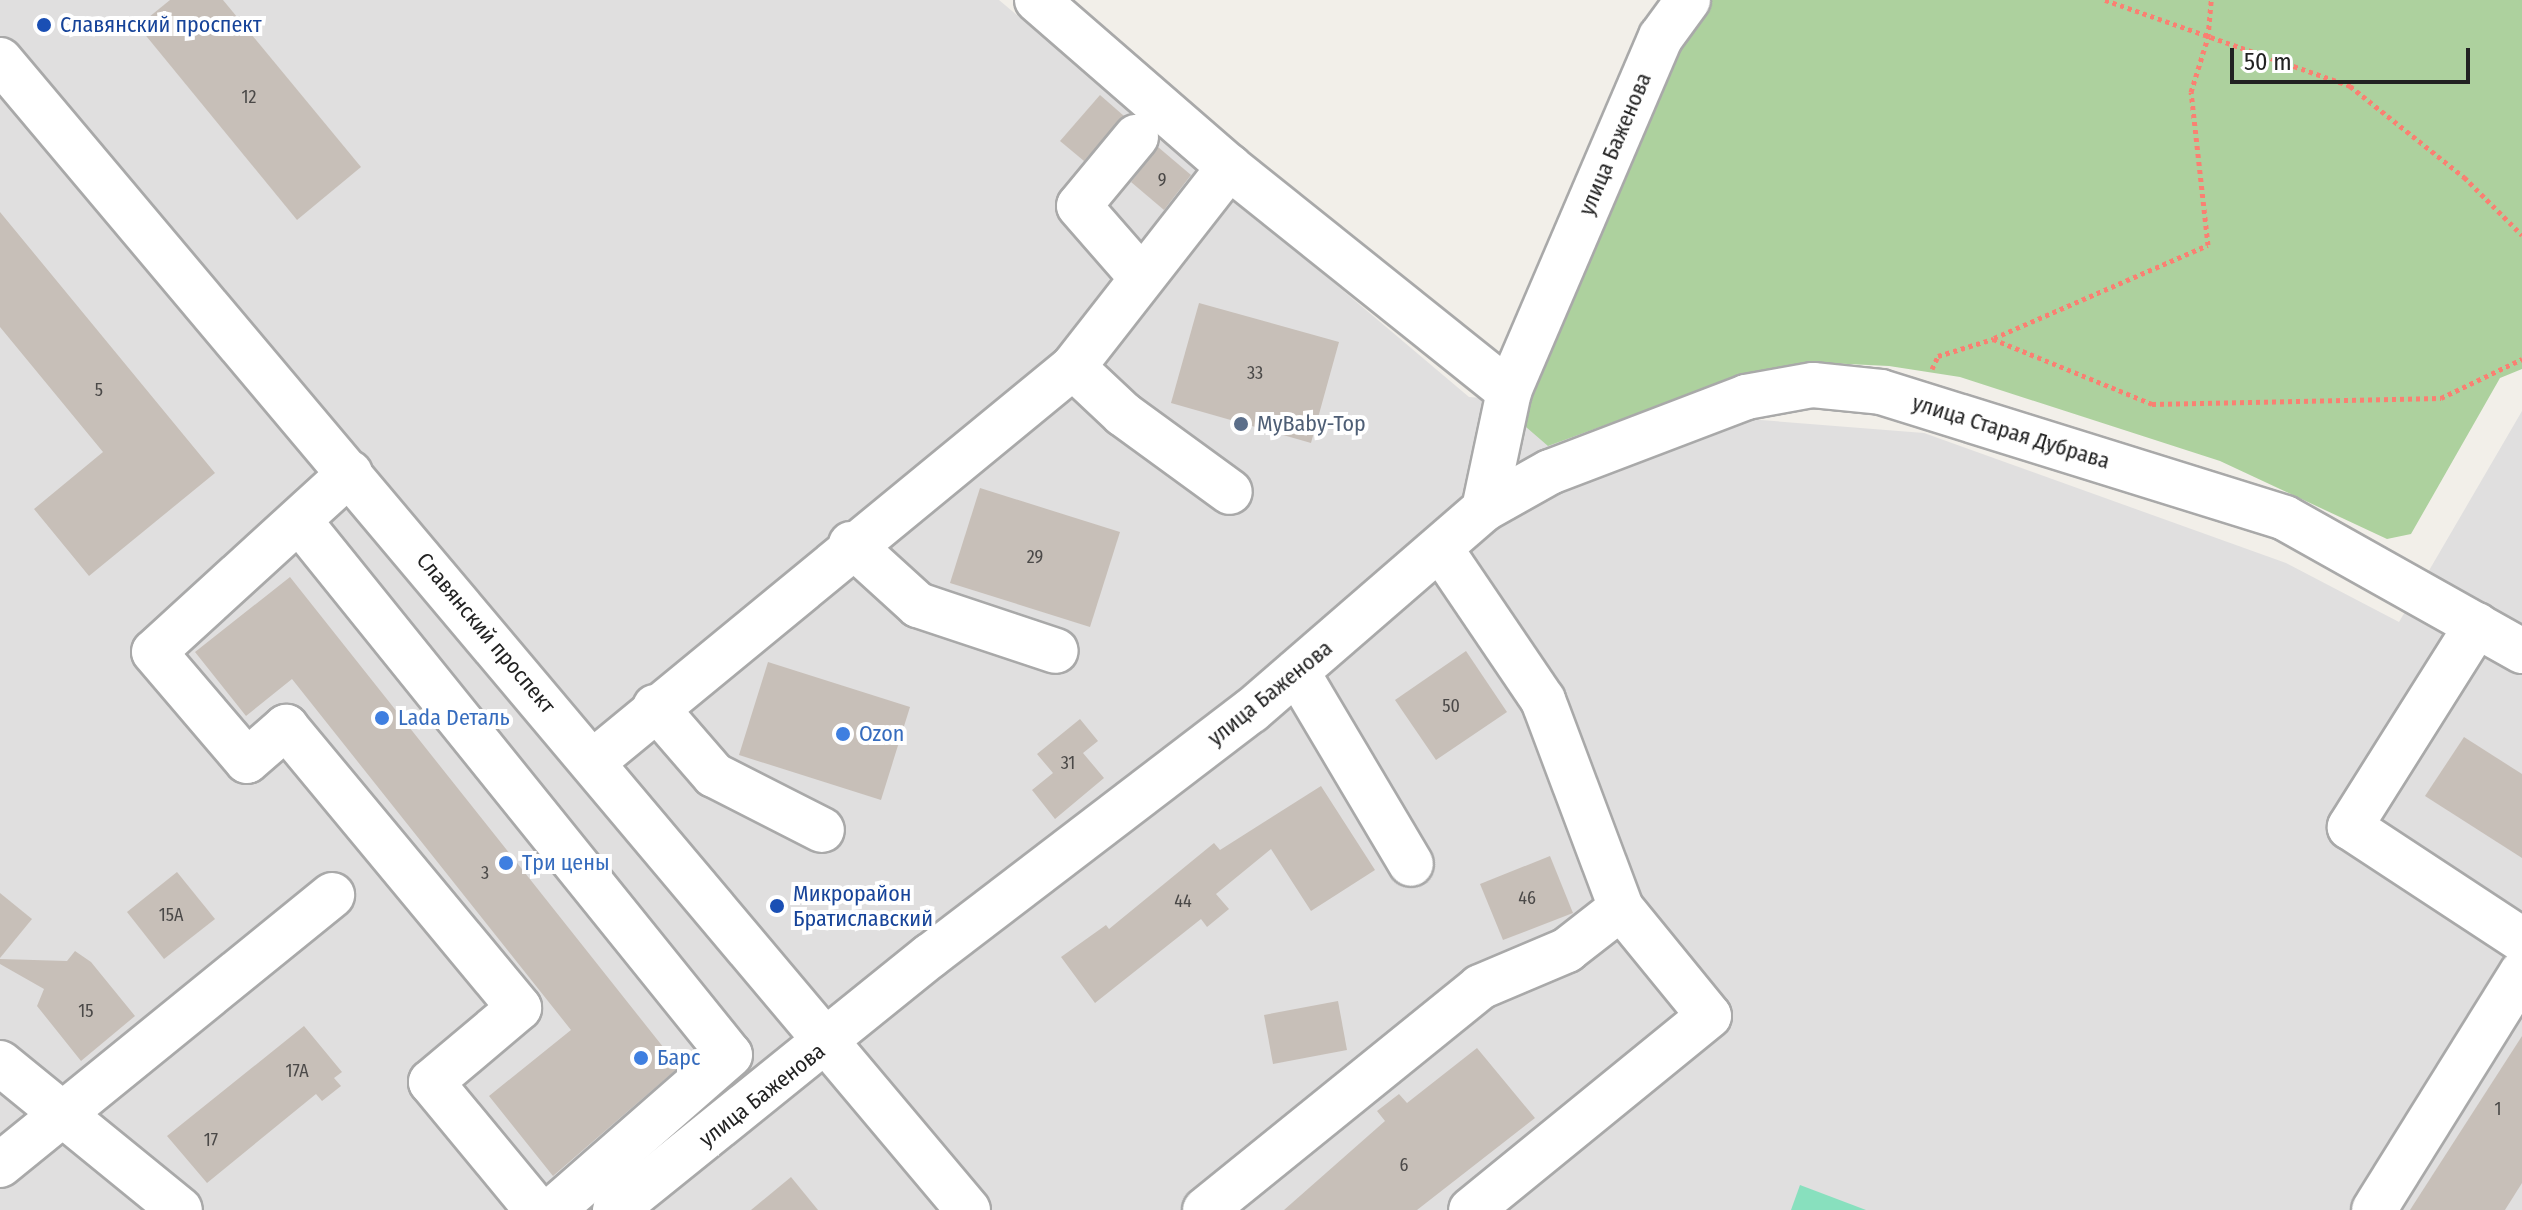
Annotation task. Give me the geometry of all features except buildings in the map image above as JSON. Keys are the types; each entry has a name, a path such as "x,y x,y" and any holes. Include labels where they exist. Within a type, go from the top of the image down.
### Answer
{"street":[{"path":"1037,0 1229,167 1509,391"},
{"name":"улица Баженова","path":"615,1210 830,1042 930,956 1297,672 1442,551 1484,509 1509,391 1661,37 1688,0"},
{"name":"Славянский проспект","path":"0,60 594,761 968,1210"},
{"path":"1136,137 1079,206 1141,277"},
{"path":"594,761 851,544 1073,367 1229,167"},
{"path":"1073,367 1123,414 1230,492"},
{"name":"улица Старая Дубрава","path":"1484,509 1550,472 1746,397 1813,385 1881,392 2285,518 2522,651"},
{"path":"350,473 301,523 154,652 247,761 286,727 519,1008 431,1082 537,1210"},
{"path":"301,523 730,1055 553,1210"},
{"path":"851,544 918,605 1056,651"},
{"path":"1442,551 1543,700 1621,908 1709,1016 1471,1210"},
{"path":"2477,625 2350,827 2522,940"},
{"path":"1297,672 1411,864"},
{"path":"655,707 714,775 822,830"},
{"path":"0,1165 332,895"},
{"path":"1205,1210 1480,987 1567,950 1621,908"},
{"path":"2374,1210 2522,972"},
{"path":"0,1063 180,1210"}],"path":[{"path":"2105,0 2350,86 2464,177 2522,235"},
{"path":"1918,403 1938,356 1993,339 2208,245 2191,92 2208,37 2211,0"},
{"path":"1993,339 2152,404 2441,398 2522,359"}],"shaded area":[{"path":"0,0 999,0 1469,397 1924,433 2286,563 2399,622 2522,411 2522,1210 0,1210"}],"green space":[{"path":"1707,0 2522,0 2522,369 2500,378 2411,534 2387,539 2220,461 1960,377 1889,366 1806,362 1742,375 1548,446 1526,427 1526,401 1673,46"},
{"path":"1800,1185 1866,1210 1791,1210"}],"place":[{"name":"Славянский проспект","path":"44,25"},
{"name":"MyBaby-Top","path":"1241,424"},
{"name":"Lada Dеталь","path":"382,718"},
{"name":"Ozon","path":"843,734"},
{"name":"Три цены","path":"506,863"},
{"name":"Микрорайон Братиславский","path":"777,906"},
{"name":"Барс","path":"641,1058"}]}
